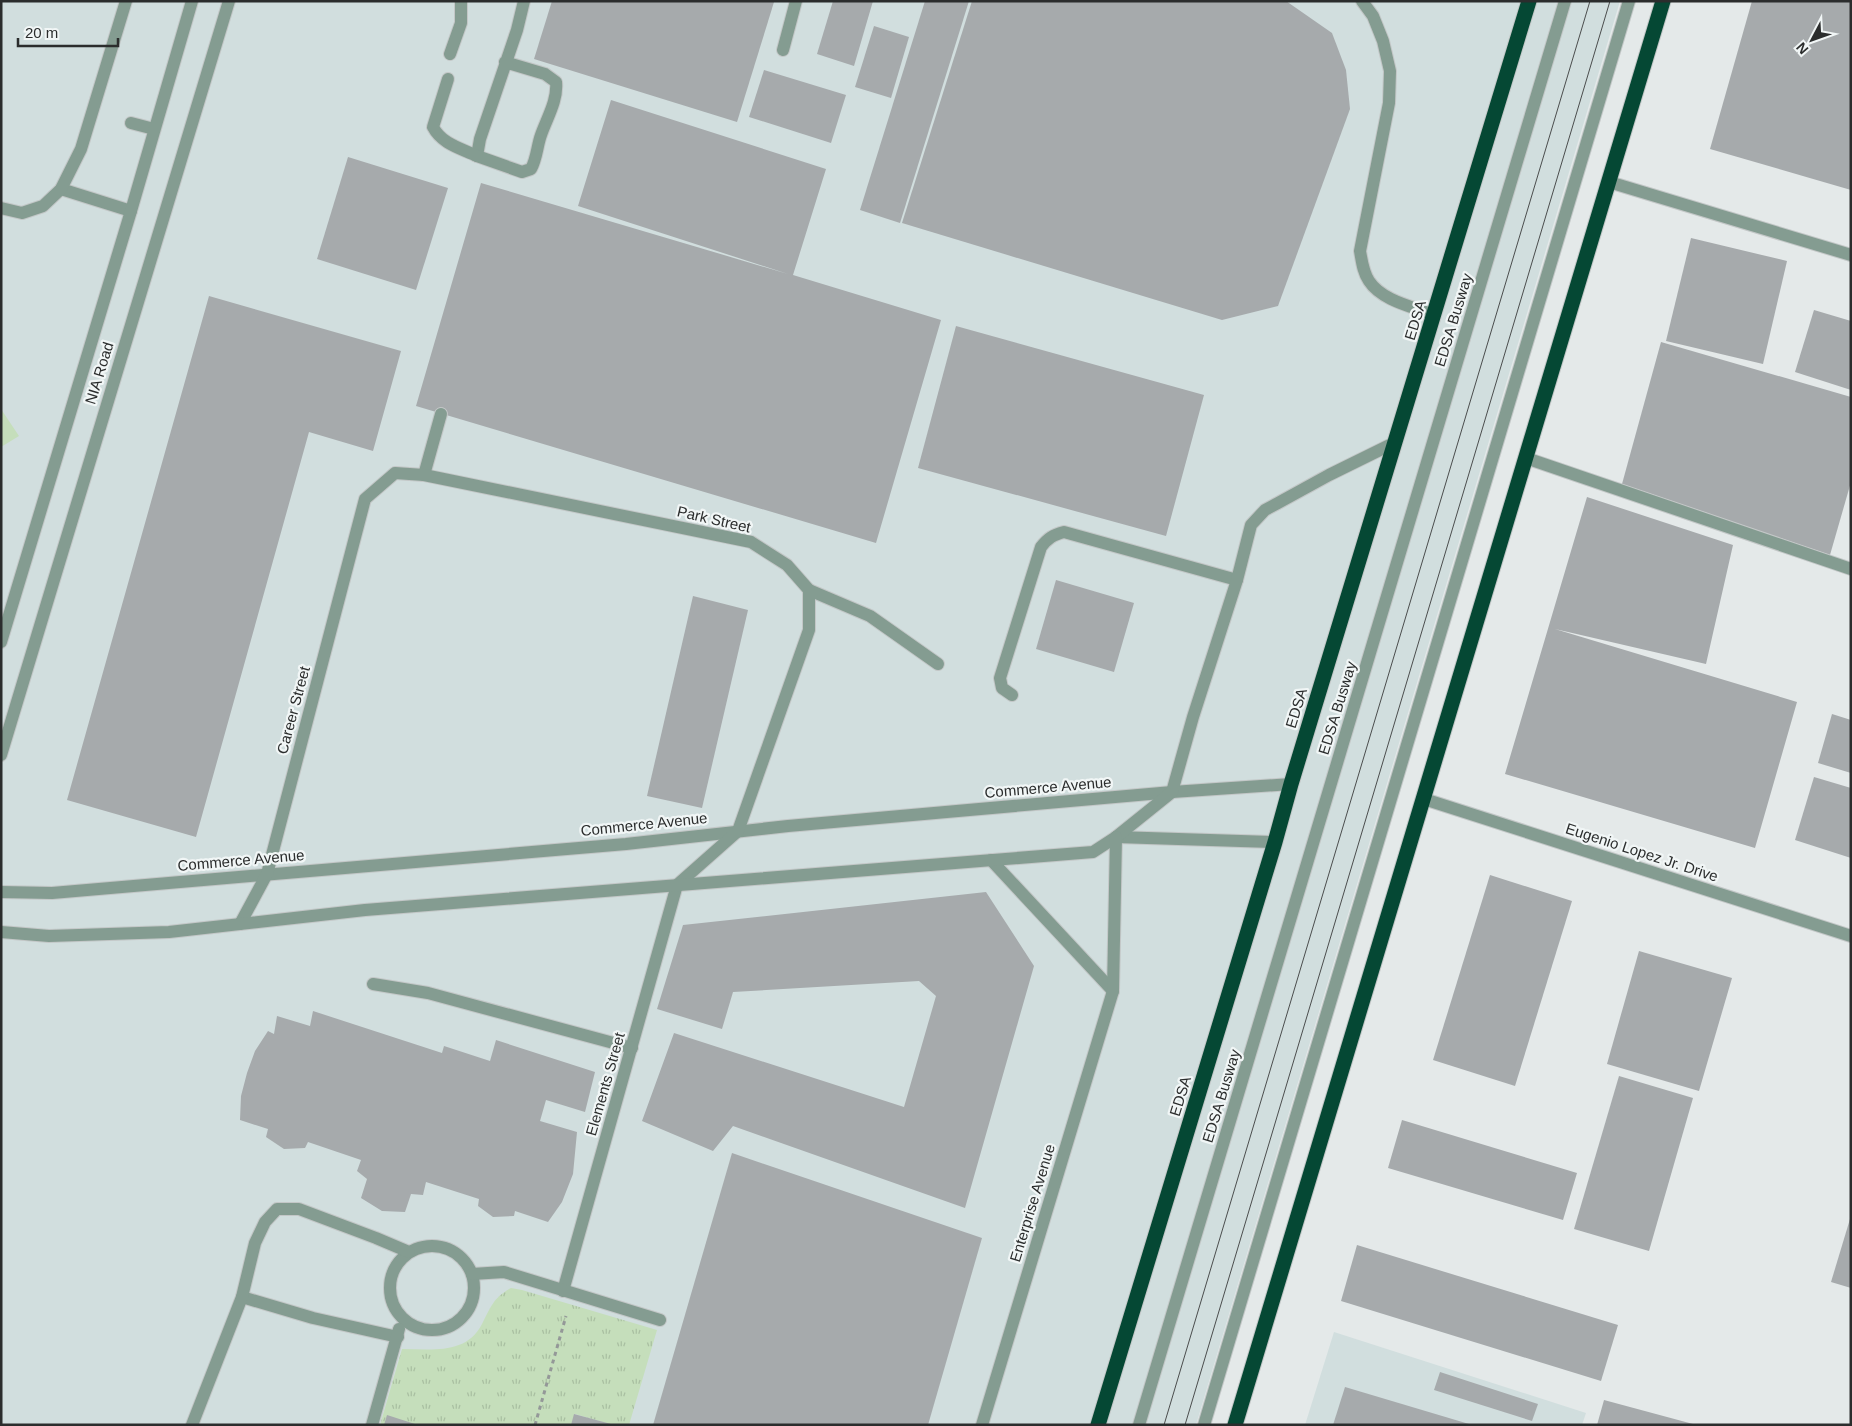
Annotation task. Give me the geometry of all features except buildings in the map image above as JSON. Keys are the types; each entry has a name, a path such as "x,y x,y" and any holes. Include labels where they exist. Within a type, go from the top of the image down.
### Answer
{"highway":[{"name":"EDSA","path":"1098,1425 1529,1"},
{"path":"1235,1425 1663,1"}],"street":[{"path":"1,208 22,213 43,206 61,189 81,149 126,1"},
{"name":"NIA Road","path":"1,642 131,211 192,1"},
{"name":"NIA Road","path":"1,755 229,1"},
{"path":"450,54 461,23 461,1"},
{"path":"477,156 480,138 517,30 524,1"},
{"path":"784,50 796,1"},
{"path":"1362,1 1373,16 1383,41 1390,71 1389,103 1360,252 1363,270 1370,283 1383,294 1391,299 1434,315"},
{"name":"EDSA Busway","path":"1140,1425 1566,1"},
{"path":"1204,1425 1629,1"},
{"path":"448,79 433,127 437,135 444,141 477,156 522,172 531,169 536,159 540,137 557,92 556,82 545,74 505,62"},
{"path":"131,123 154,129"},
{"path":"1609,182 1851,255"},
{"path":"61,189 131,211"},
{"path":"424,475 441,414"},
{"path":"1,932 49,936 168,932 365,910 1093,852 1116,838 1172,792 1251,525 1265,510 1329,475 1396,442"},
{"path":"1526,458 1851,569"},
{"name":"Park Street","path":"365,499 395,473 424,475 751,542 787,565 810,590"},
{"name":"Career Street","path":"240,924 267,874 365,499"},
{"path":"1012,695 1002,688 1000,678 1042,547 1048,538 1055,534 1064,532 1236,580"},
{"path":"677,885 738,831 809,630 810,590 870,616 938,664"},
{"name":"Commerce Avenue","path":"1,892 52,893 626,844 738,831 1172,792 1291,784"},
{"name":"Eugenio Lopez Jr. Drive","path":"1424,799 1851,936"},
{"path":"1116,838 1275,842"},
{"name":"Enterprise Avenue","path":"982,1425 1113,991 1116,838"},
{"path":"991,860 1113,991"},
{"name":"Elements Street","path":"563,1291 677,885"},
{"path":"373,984 428,993 632,1048"},
{"path":"192,1425 242,1297 255,1243 265,1222 277,1209 299,1209 409,1252"},
{"path":"438,1245 453,1250 465,1260 472,1274 475,1288 472,1302 465,1315 454,1324 441,1329 426,1330 412,1325 401,1316 392,1300 390,1282 396,1265 409,1252 423,1246 438,1245"},
{"path":"472,1274 504,1272 660,1320"},
{"path":"242,1297 313,1318 398,1336"},
{"path":"372,1425 398,1336 401,1316"}],"path":[{"path":"535,1425 566,1314 563,1291"}],"shaded area":[{"path":"1,1 1620,1 1196,1425 1,1425"},
{"path":"1334,1332 1586,1413 1582,1425 1305,1425"}],"green space":[{"path":"1,409 19,436 1,447"},
{"path":"511,1288 657,1330 629,1425 613,1425 575,1414 571,1425 380,1425 402,1349 447,1348 458,1346 467,1341 482,1324 496,1299"}],"tram line":[{"path":"1164,1425 1590,1"},
{"path":"1185,1425 1610,1"}]}
